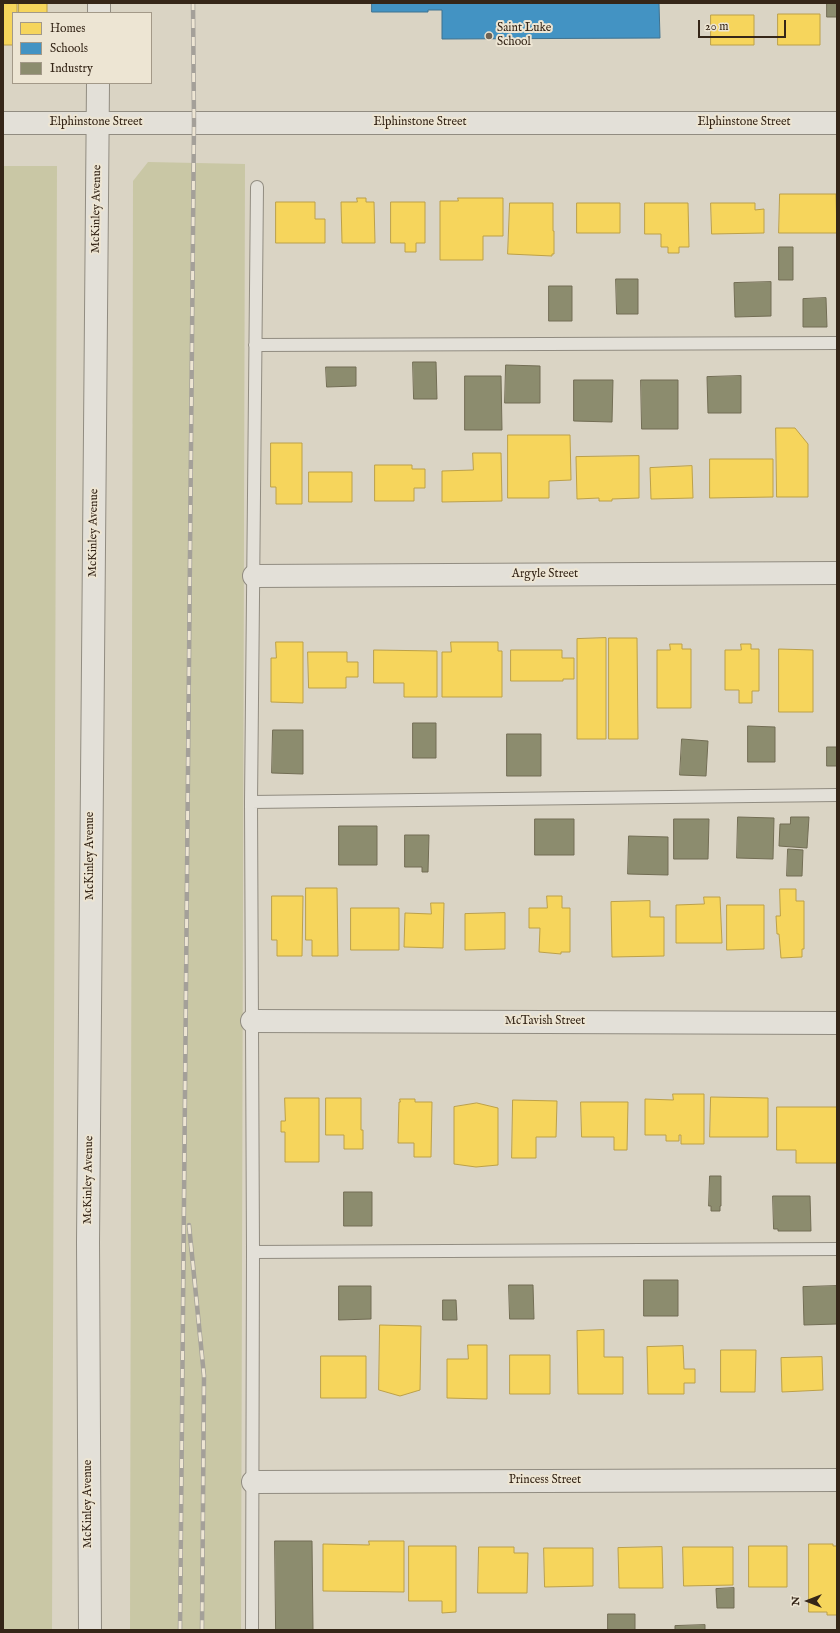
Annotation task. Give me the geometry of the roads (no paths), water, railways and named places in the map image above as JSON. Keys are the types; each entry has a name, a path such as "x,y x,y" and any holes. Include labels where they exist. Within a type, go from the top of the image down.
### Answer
{"street":[{"name":"McKinley Avenue","path":"90,1630 88,1233 98,84"},
{"name":"Elphinstone Street","path":"3,123 837,123"},
{"name":"Argyle Street","path":"254,576 837,573"},
{"name":"McTavish Street","path":"252,1021 837,1023"},
{"name":"Princess Street","path":"253,1482 837,1480"}],"lane":[{"path":"252,1630 252,802 257,187"},
{"path":"255,345 837,343"},
{"path":"252,802 837,795"},
{"path":"253,1252 837,1249"}],"railway":[{"path":"180,1630 194,123 193,3"},
{"path":"189,1225 204,1376 202,1630"}],"place":[{"name":"Saint Luke School","path":"489,36"}]}
